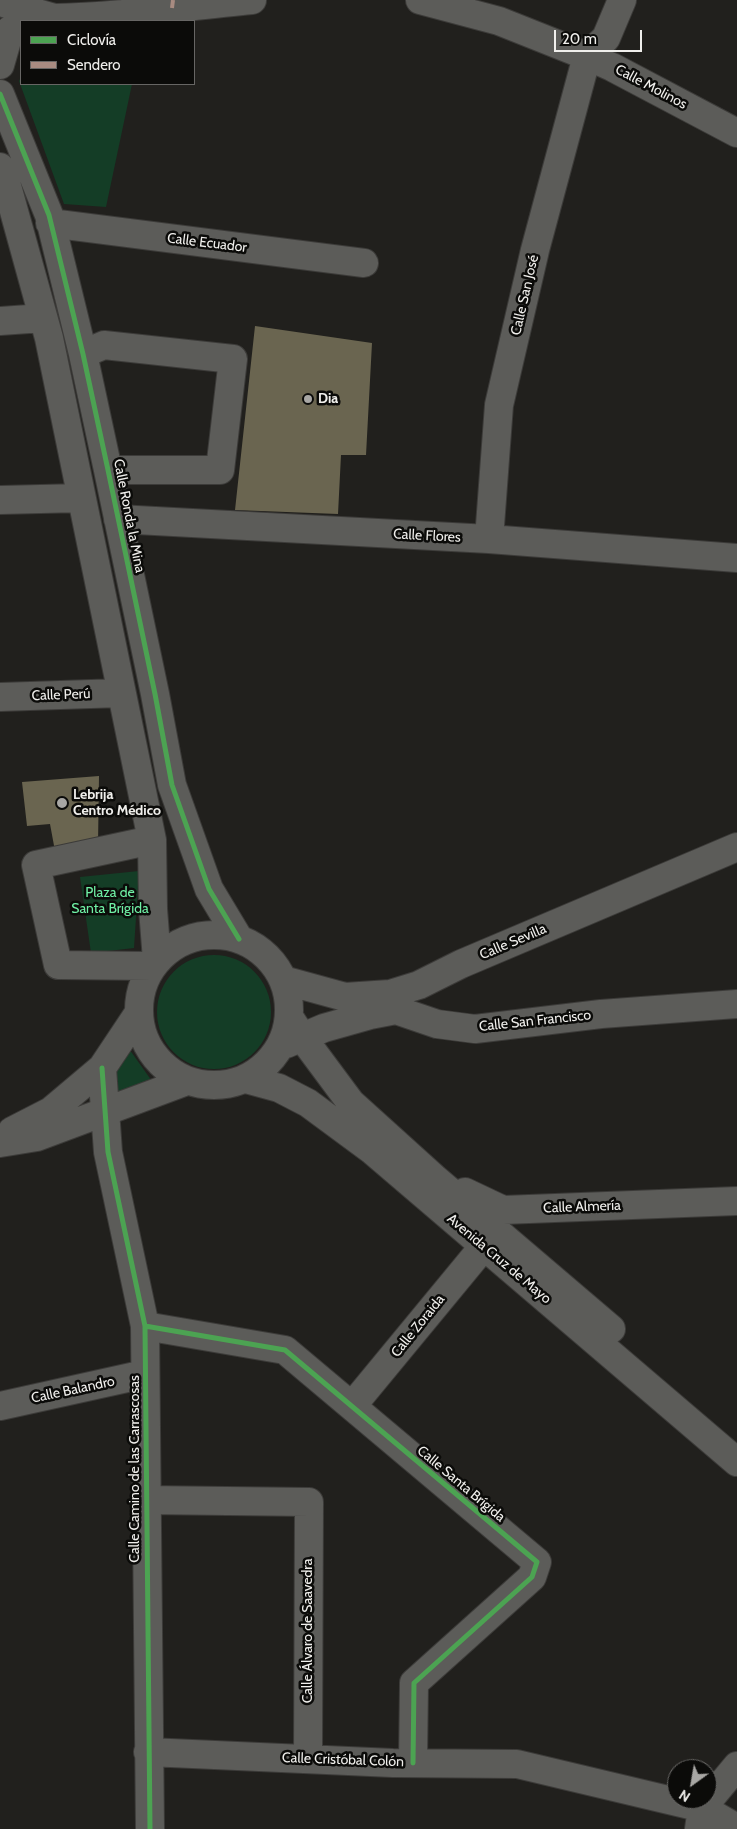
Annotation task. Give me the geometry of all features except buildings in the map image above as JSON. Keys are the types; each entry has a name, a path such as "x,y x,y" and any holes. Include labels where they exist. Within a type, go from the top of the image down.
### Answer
{"street":[{"path":"0,2 48,20 81,9 124,15 172,4 252,0"},
{"name":"Calle Molinos","path":"420,0 499,20 612,66 737,133"},
{"path":"587,56 606,38 622,0"},
{"path":"0,65 10,29"},
{"name":"Calle San José","path":"489,540 500,405 537,241 587,56"},
{"name":"Calle Ronda la Mina","path":"0,94 35,179 50,223 83,354 155,694 172,785 209,890 239,939"},
{"path":"0,167 4,175 49,338 152,840 155,963"},
{"name":"Calle Ecuador","path":"50,223 364,263"},
{"path":"0,321 43,318"},
{"path":"83,354 104,345 233,360 220,470 108,470"},
{"path":"0,500 81,498"},
{"name":"Calle Flores","path":"118,520 489,540 737,558"},
{"name":"Calle Perú","path":"0,696 121,693"},
{"path":"152,840 36,865 58,965 155,963"},
{"name":"Calle Sevilla","path":"284,980 345,998 398,992 419,985 462,964 737,847"},
{"path":"217,935 239,939 257,949 273,963 284,980 289,999 291,1034 266,1066 246,1079 227,1084 206,1085 187,1081 168,1070 153,1054 142,1035 138,1014 144,981 155,963 174,946 195,937 217,935"},
{"name":"Calle San Francisco","path":"291,1034 324,1028 396,1010 437,1024 475,1029 601,1014 737,1004"},
{"path":"0,1137 51,1110 102,1068 138,1014"},
{"name":"Avenida Cruz de Mayo","path":"291,1034 351,1103 434,1178 737,1438"},
{"name":"Calle Camino de las Carrascosas","path":"102,1068 108,1152 145,1326 150,1829"},
{"name":"Avenida Cruz de Mayo","path":"246,1079 279,1088 308,1103 373,1152 737,1462"},
{"path":"0,1142 37,1137 187,1081"},
{"name":"Calle Almería","path":"434,1178 503,1210 737,1201"},
{"name":"Calle Zoraida","path":"352,1406 484,1246"},
{"name":"Calle Santa Brígida","path":"145,1326 285,1350 537,1562 532,1577 414,1683 413,1763"},
{"name":"Calle Balandro","path":"0,1406 145,1374"},
{"name":"Calle Álvaro de Saavedra","path":"146,1500 309,1502 308,1759"},
{"name":"Calle Cristóbal Colón","path":"148,1752 413,1763 517,1764 700,1819 737,1828"},
{"path":"700,1819 737,1766"}],"green space":[{"path":"20,85 132,85 106,207 64,204"},
{"name":"Plaza de Santa Brígida","path":"139,871 134,948 91,953 80,877"},
{"path":"214,955 236,959 254,972 267,990 271,1012 267,1034 254,1052 236,1065 214,1069 192,1065 174,1052 161,1034 157,1012 161,990 174,972 192,959"},
{"path":"127,1046 154,1084 116,1097 116,1072"}],"marked path":[{"path":"172,8 173,0"}],"cycle path":[{"path":"0,94 49,215 83,354 155,694 172,785 209,889 239,939"},
{"path":"102,1068 108,1152 145,1326 150,1829"},
{"path":"145,1326 285,1350 537,1562 532,1577 414,1683 413,1763"}],"place":[{"name":"Dia","path":"308,399"},
{"name":"Lebrija Centro Médico","path":"62,803"}]}
